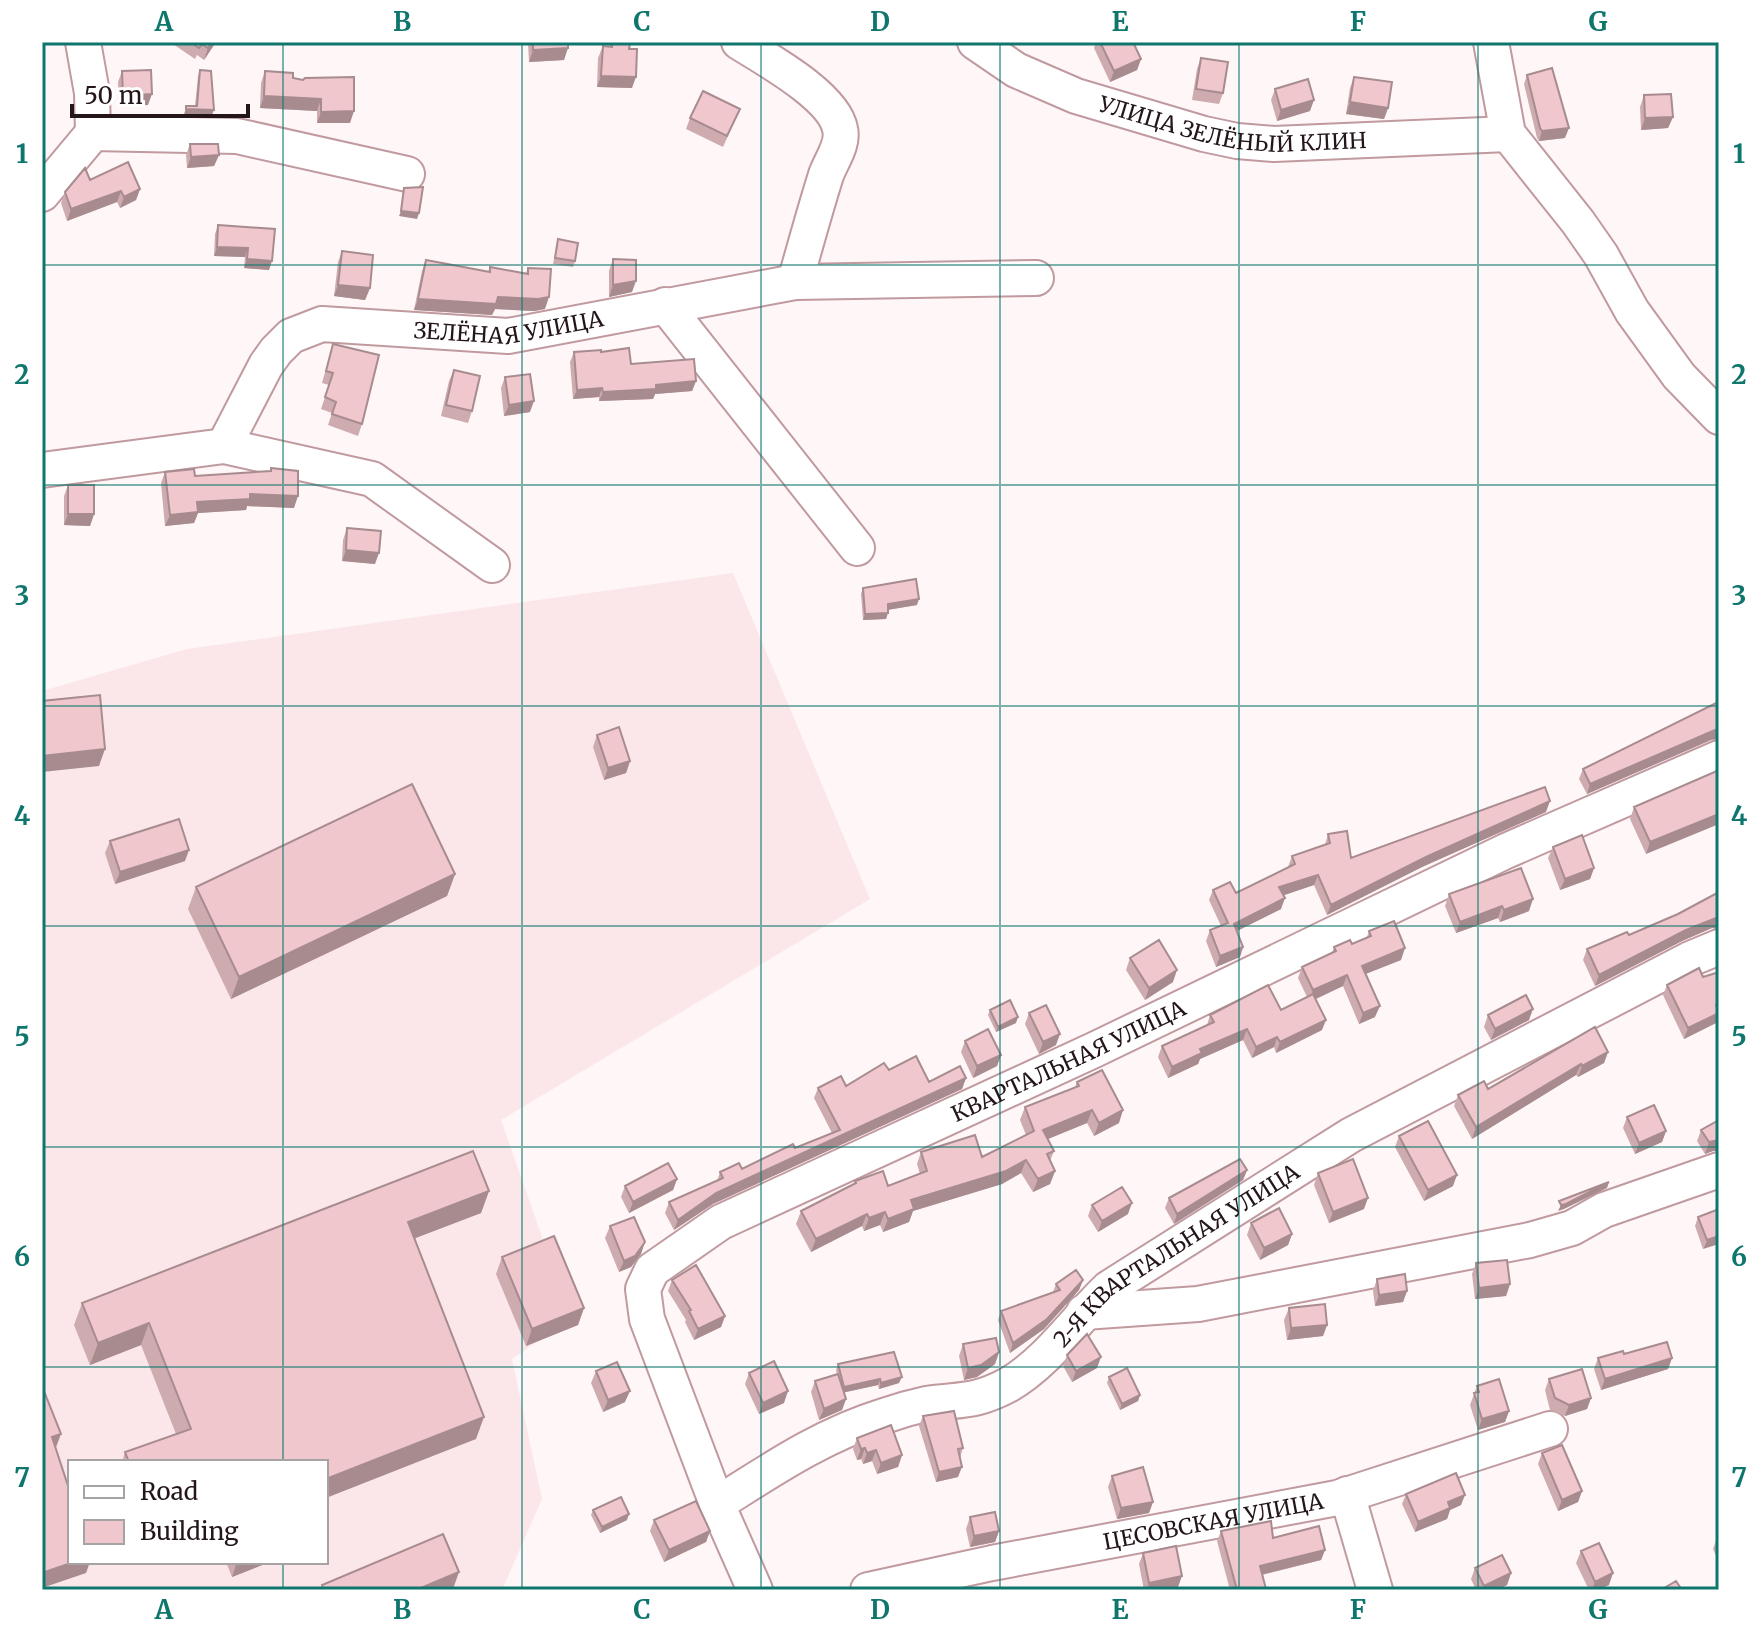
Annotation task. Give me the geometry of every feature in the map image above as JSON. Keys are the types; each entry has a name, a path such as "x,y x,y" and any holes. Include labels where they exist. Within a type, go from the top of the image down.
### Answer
{"street":[{"path":"42,194 93,133 92,93 83,42"},
{"path":"739,42 806,85 837,119 841,131 795,282"},
{"name":"УЛИЦА ЗЕЛЁНЫЙ КЛИН","path":"975,42 1016,70 1076,96 1133,115 1237,141 1274,144 1508,134"},
{"path":"1491,42 1508,134 1578,222 1601,255 1632,311 1679,376 1719,417"},
{"path":"93,133 237,136 407,174"},
{"name":"ЗЕЛЁНАЯ УЛИЦА","path":"224,446 266,365 283,343 305,329 322,324 508,336 795,282 1036,278"},
{"path":"665,305 857,548"},
{"path":"42,470 224,446 372,479 492,565"},
{"name":"КВАРТАЛЬНАЯ УЛИЦА","path":"717,1504 647,1319 643,1289 652,1270 721,1222 1094,1050 1506,851 1719,758"},
{"name":"2-Я КВАРТАЛЬНАЯ УЛИЦА","path":"717,1504 807,1447 842,1431 912,1407 981,1398 1007,1385 1039,1362 1084,1312 1122,1278 1351,1135 1690,959 1719,947"},
{"path":"1084,1312 1198,1304 1530,1240 1572,1228 1604,1210 1719,1170"},
{"name":"ЦЕСОВСКАЯ УЛИЦА","path":"868,1590 998,1577 1347,1494 1550,1429"},
{"path":"1347,1494 1375,1590"},
{"path":"717,1504 755,1590"}],"shaded area":[{"path":"733,573 870,899 501,1120 571,1319 512,1359 542,1499 502,1590 42,1590 42,691 187,649"}],"building":[{"path":"191,42 212,42 208,48 202,44 199,48"},
{"path":"533,42 568,42 568,48 533,50"},
{"path":"612,42 630,42 629,49 637,49 636,77 601,76 603,46 612,47"},
{"path":"1100,42 1133,42 1141,59 1114,71"},
{"path":"1201,58 1228,62 1223,93 1196,89"},
{"path":"1552,68 1569,128 1542,131 1527,75"},
{"path":"151,70 152,94 123,96 122,71"},
{"path":"200,70 211,71 214,110 186,109 186,106 197,106"},
{"path":"265,71 293,73 293,78 303,80 354,77 354,111 321,112 321,99 264,96"},
{"path":"1354,77 1392,82 1388,108 1350,102"},
{"path":"1308,79 1314,100 1281,110 1275,89"},
{"path":"703,91 740,109 727,136 690,118"},
{"path":"1671,94 1673,117 1645,118 1644,95"},
{"path":"190,144 218,144 219,155 191,157"},
{"path":"128,162 140,189 124,197 121,191 71,209 65,192 85,168 90,180"},
{"path":"423,187 419,213 401,211 404,188"},
{"path":"218,225 275,229 272,261 247,259 248,248 217,247"},
{"path":"558,239 578,243 575,261 555,258"},
{"path":"342,251 373,255 370,288 338,285"},
{"path":"613,259 636,260 636,281 613,285"},
{"path":"426,260 490,272 490,267 528,274 528,268 551,269 549,297 498,297 496,304 418,299"},
{"path":"333,344 379,355 362,424 332,414 336,402 325,397 333,373 326,371"},
{"path":"629,348 631,364 694,359 696,381 656,385 656,389 577,390 574,352"},
{"path":"454,370 480,376 472,411 446,405"},
{"path":"530,374 534,401 509,405 505,377"},
{"path":"271,468 298,471 298,496 250,494 250,499 197,502 198,512 170,515 165,472 194,469 195,476 271,471"},
{"path":"68,485 94,485 94,514 68,514"},
{"path":"347,528 381,531 379,553 346,550"},
{"path":"916,579 919,599 888,604 888,613 865,614 863,588"},
{"path":"100,695 105,749 42,756 42,701"},
{"path":"1718,702 1719,730 1590,784 1583,769"},
{"path":"619,727 630,761 608,768 597,735"},
{"path":"1719,770 1719,814 1650,842 1634,807"},
{"path":"412,784 455,874 239,977 196,887"},
{"path":"1545,787 1550,801 1426,857 1331,905 1318,875 1279,887 1285,898 1234,924 1243,947 1220,956 1210,930 1228,923 1213,890 1230,882 1236,893 1295,864 1292,856 1330,843 1328,834 1347,831 1351,858"},
{"path":"179,819 189,850 120,872 110,841"},
{"path":"1582,835 1594,868 1565,879 1553,847"},
{"path":"1521,868 1533,899 1504,910 1502,906 1460,922 1449,894"},
{"path":"1719,892 1719,918 1686,930 1599,975 1587,949 1678,914"},
{"path":"1394,921 1405,948 1362,966 1380,1006 1363,1013 1347,975 1313,990 1302,967 1336,951 1334,947 1371,936 1369,931"},
{"path":"1159,940 1177,970 1149,988 1130,958"},
{"path":"1699,968 1703,977 1719,972 1719,1004 1716,1005 1719,1013 1688,1028 1667,985"},
{"path":"1268,985 1281,1010 1313,994 1326,1020 1280,1042 1277,1037 1256,1047 1247,1029 1200,1049 1202,1053 1172,1067 1162,1046 1214,1022 1210,1015"},
{"path":"1526,995 1533,1009 1495,1029 1488,1015"},
{"path":"1010,1000 1018,1017 998,1027 990,1010"},
{"path":"1046,1005 1060,1034 1043,1042 1029,1013"},
{"path":"1595,1027 1608,1052 1581,1064 1476,1127 1458,1095 1484,1081 1488,1089"},
{"path":"988,1029 1001,1055 977,1066 965,1041"},
{"path":"916,1056 929,1082 960,1066 966,1078 716,1193 678,1220 669,1202 723,1178 720,1172 739,1163 742,1169 793,1144 795,1148 840,1130 818,1088 841,1076 846,1086 884,1063 889,1070"},
{"path":"1102,1070 1123,1110 1099,1123 1092,1110 1043,1130 1054,1151 1047,1154 1055,1171 1038,1179 1026,1160 1006,1171 911,1200 914,1209 888,1219 885,1212 869,1218 867,1214 816,1239 801,1211 855,1181 883,1171 888,1186 927,1171 921,1152 975,1135 982,1157 1034,1131 1025,1107 1079,1086 1077,1082"},
{"path":"1654,1105 1666,1131 1639,1143 1627,1117"},
{"path":"1719,1120 1719,1140 1709,1142 1701,1130"},
{"path":"1428,1121 1457,1175 1428,1190 1399,1136"},
{"path":"473,1151 489,1191 408,1222 484,1417 328,1478 328,1460 128,1460 125,1452 191,1429 149,1323 98,1343 82,1303"},
{"path":"1240,1159 1247,1170 1177,1214 1169,1198"},
{"path":"1353,1159 1368,1198 1333,1212 1318,1173"},
{"path":"668,1163 677,1179 633,1202 625,1186"},
{"path":"1609,1182 1566,1204 1561,1205 1559,1201"},
{"path":"1122,1187 1132,1203 1102,1221 1092,1205"},
{"path":"1279,1208 1292,1234 1264,1248 1251,1223"},
{"path":"1719,1209 1719,1236 1707,1240 1698,1217"},
{"path":"634,1217 645,1242 635,1256 624,1261 610,1226"},
{"path":"554,1236 584,1308 532,1329 502,1257"},
{"path":"1507,1260 1510,1284 1479,1288 1476,1263"},
{"path":"696,1265 725,1316 698,1329 691,1310 672,1280"},
{"path":"1076,1270 1083,1280 1047,1319 1013,1343 1001,1311 1060,1290 1056,1284"},
{"path":"1405,1274 1407,1291 1379,1295 1377,1279"},
{"path":"1325,1304 1327,1325 1291,1328 1289,1308"},
{"path":"1087,1334 1101,1357 1076,1371 1067,1355"},
{"path":"996,1338 999,1352 981,1365 968,1368 963,1344"},
{"path":"1667,1342 1672,1358 1605,1379 1598,1358"},
{"path":"894,1352 902,1377 844,1387 838,1364"},
{"path":"774,1361 788,1391 763,1403 749,1373"},
{"path":"617,1362 630,1391 608,1400 596,1371"},
{"path":"1127,1368 1140,1395 1122,1404 1109,1377"},
{"path":"1582,1369 1591,1398 1569,1405 1555,1398 1549,1379"},
{"path":"838,1374 846,1399 824,1409 815,1381"},
{"path":"1499,1379 1509,1411 1482,1419 1474,1393 1479,1392 1477,1386"},
{"path":"42,1386 61,1434 52,1437 68,1486 68,1564 42,1573"},
{"path":"954,1411 963,1448 958,1449 962,1467 939,1472 923,1416"},
{"path":"891,1425 902,1455 881,1463 876,1450 867,1453 865,1448 861,1449 857,1438"},
{"path":"1562,1445 1582,1491 1562,1500 1542,1453"},
{"path":"1143,1467 1153,1502 1121,1508 1112,1476"},
{"path":"1456,1473 1465,1495 1448,1502 1450,1508 1418,1522 1406,1494"},
{"path":"621,1497 629,1514 602,1527 593,1510"},
{"path":"696,1501 710,1531 669,1550 654,1520"},
{"path":"995,1512 999,1531 974,1536 970,1517"},
{"path":"1271,1521 1273,1538 1319,1526 1325,1550 1260,1566 1266,1589 1237,1590 1221,1531"},
{"path":"443,1534 459,1572 416,1590 324,1590 322,1585"},
{"path":"1599,1543 1613,1573 1595,1582 1581,1551"},
{"path":"1176,1546 1182,1576 1149,1583 1143,1553"},
{"path":"1502,1555 1511,1573 1484,1586 1475,1568"},
{"path":"1676,1581 1682,1590 1661,1590"}]}
